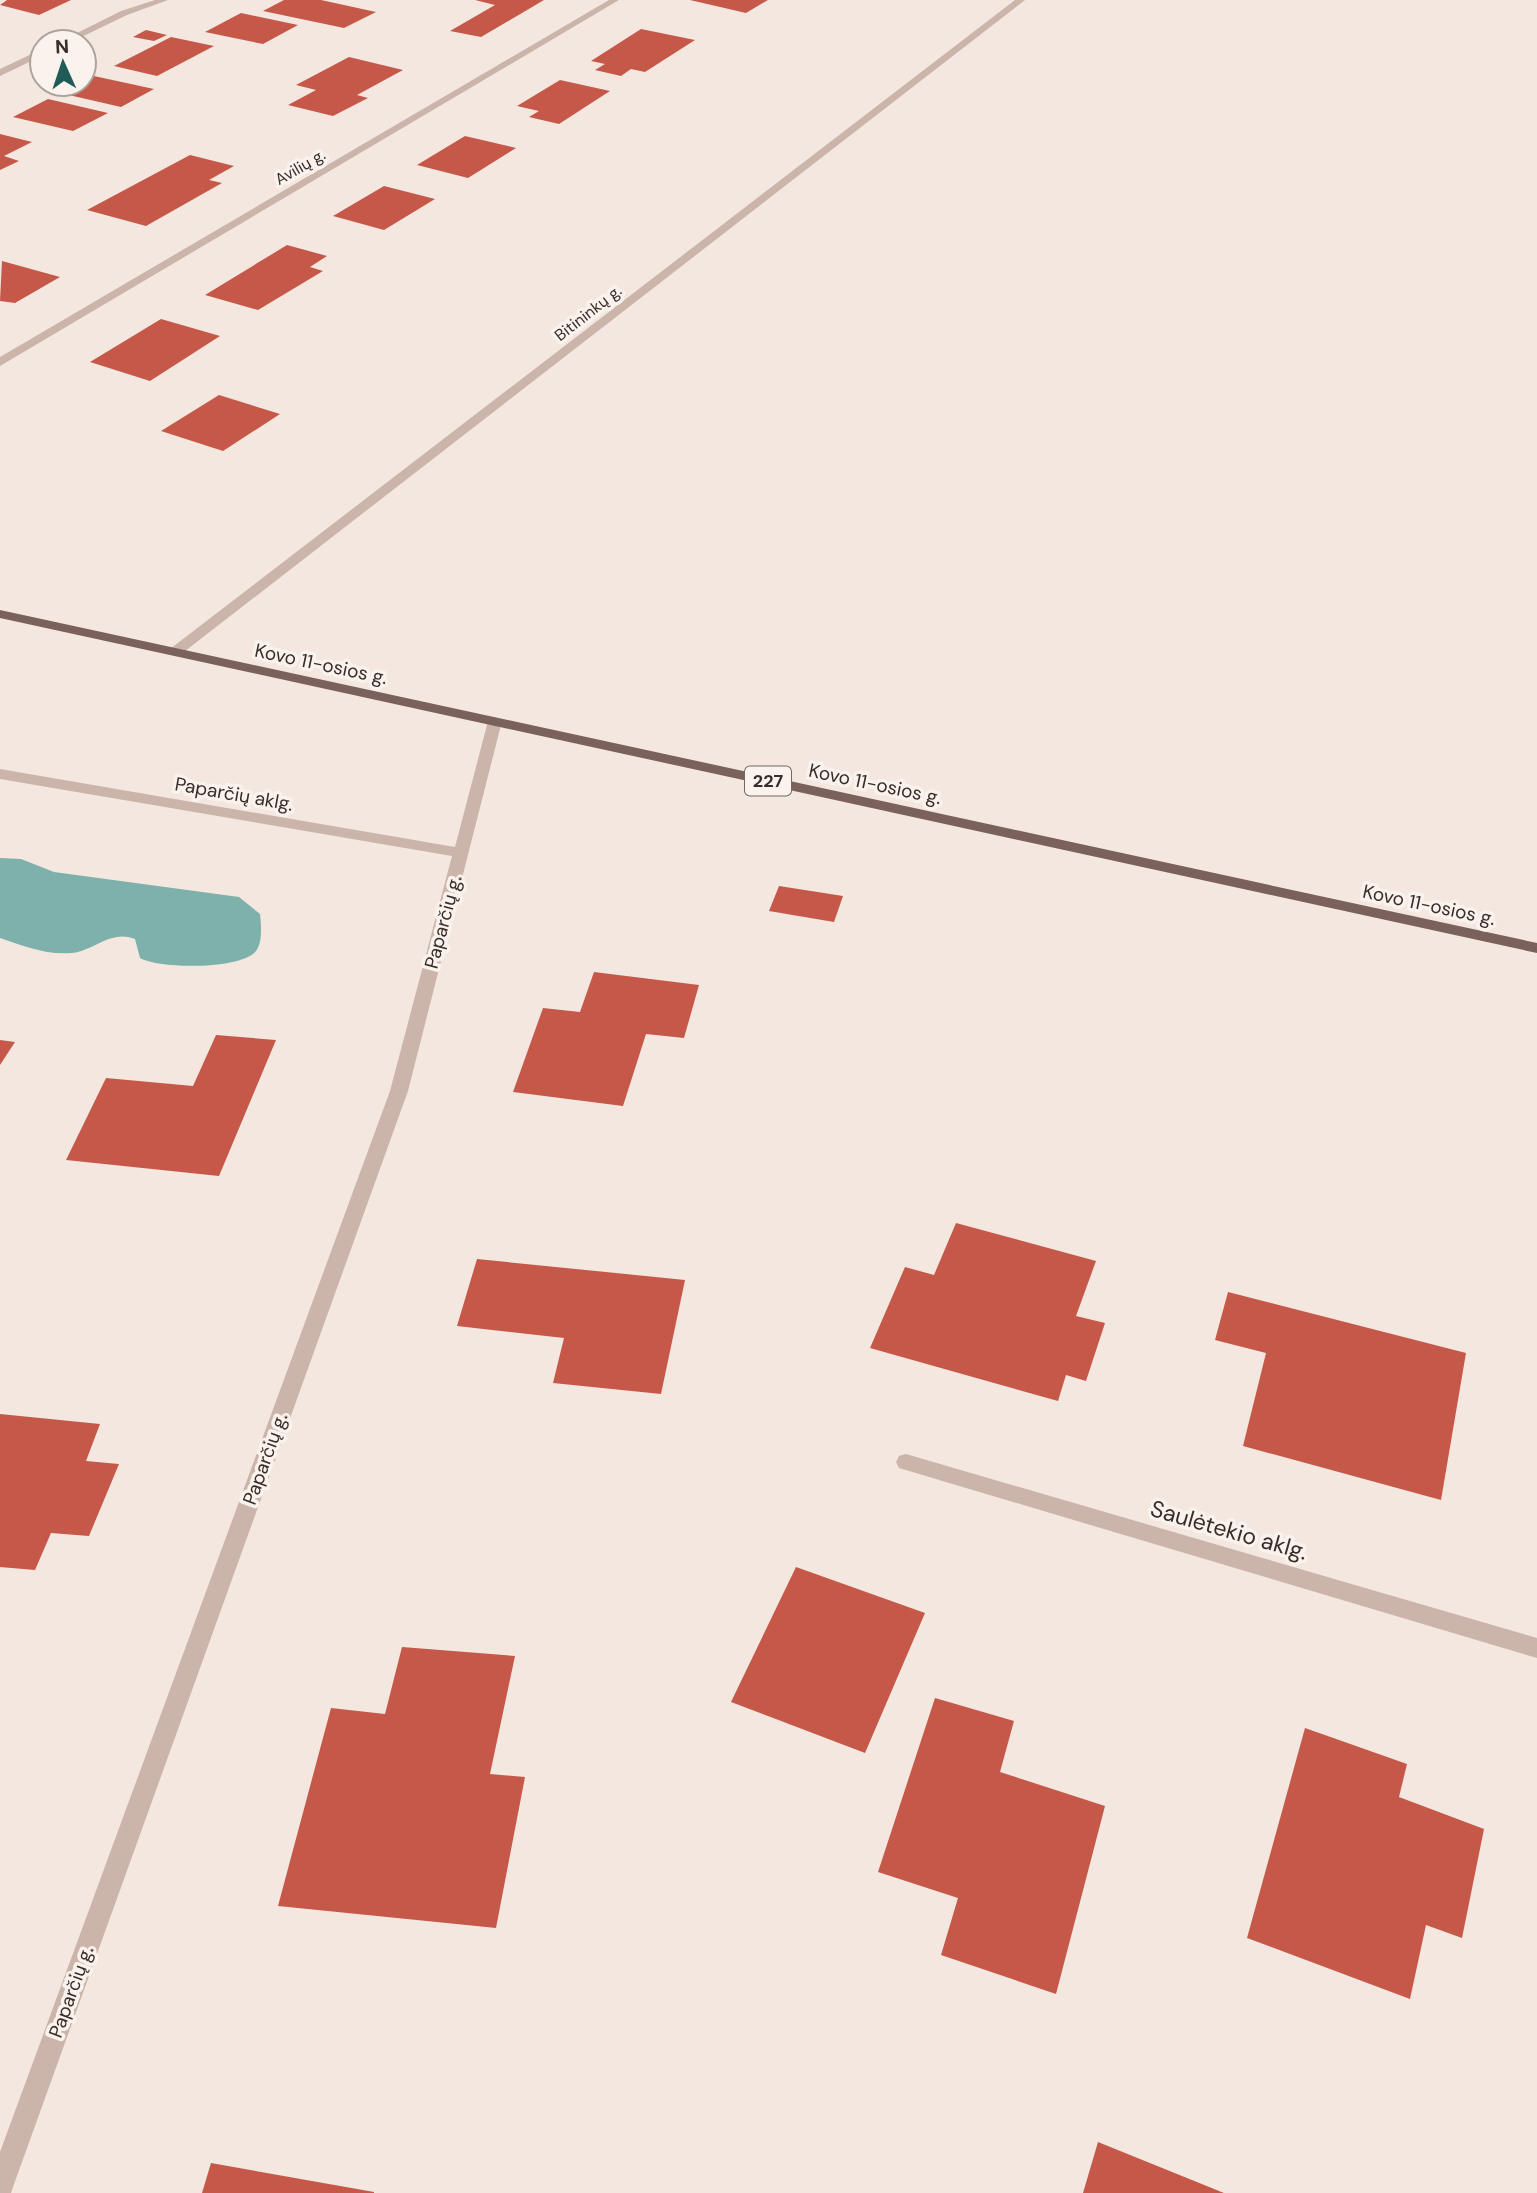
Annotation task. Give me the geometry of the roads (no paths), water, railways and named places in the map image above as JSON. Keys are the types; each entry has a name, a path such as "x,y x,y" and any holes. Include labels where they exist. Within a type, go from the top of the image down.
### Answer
{"main road":[{"name":"Kovo 11-osios g.","path":"0,614 1537,948"}],"street":[{"path":"93,28 124,13 164,0"},
{"name":"Avilių g.","path":"0,362 615,0"},
{"name":"Bitininkų g.","path":"175,652 1021,0"},
{"path":"0,73 28,59"},
{"name":"Paparčių g.","path":"0,2187 399,1091 495,721"},
{"name":"Paparčių aklg.","path":"0,774 462,852"},
{"name":"Saulėtekio aklg.","path":"906,1462 1537,1648"}],"water":[{"path":"0,858 21,859 54,872 239,897 260,914 260,943 256,951 234,962 200,966 150,962 140,958 135,939 126,937 110,939 71,953 43,951 18,944 0,938"}]}
